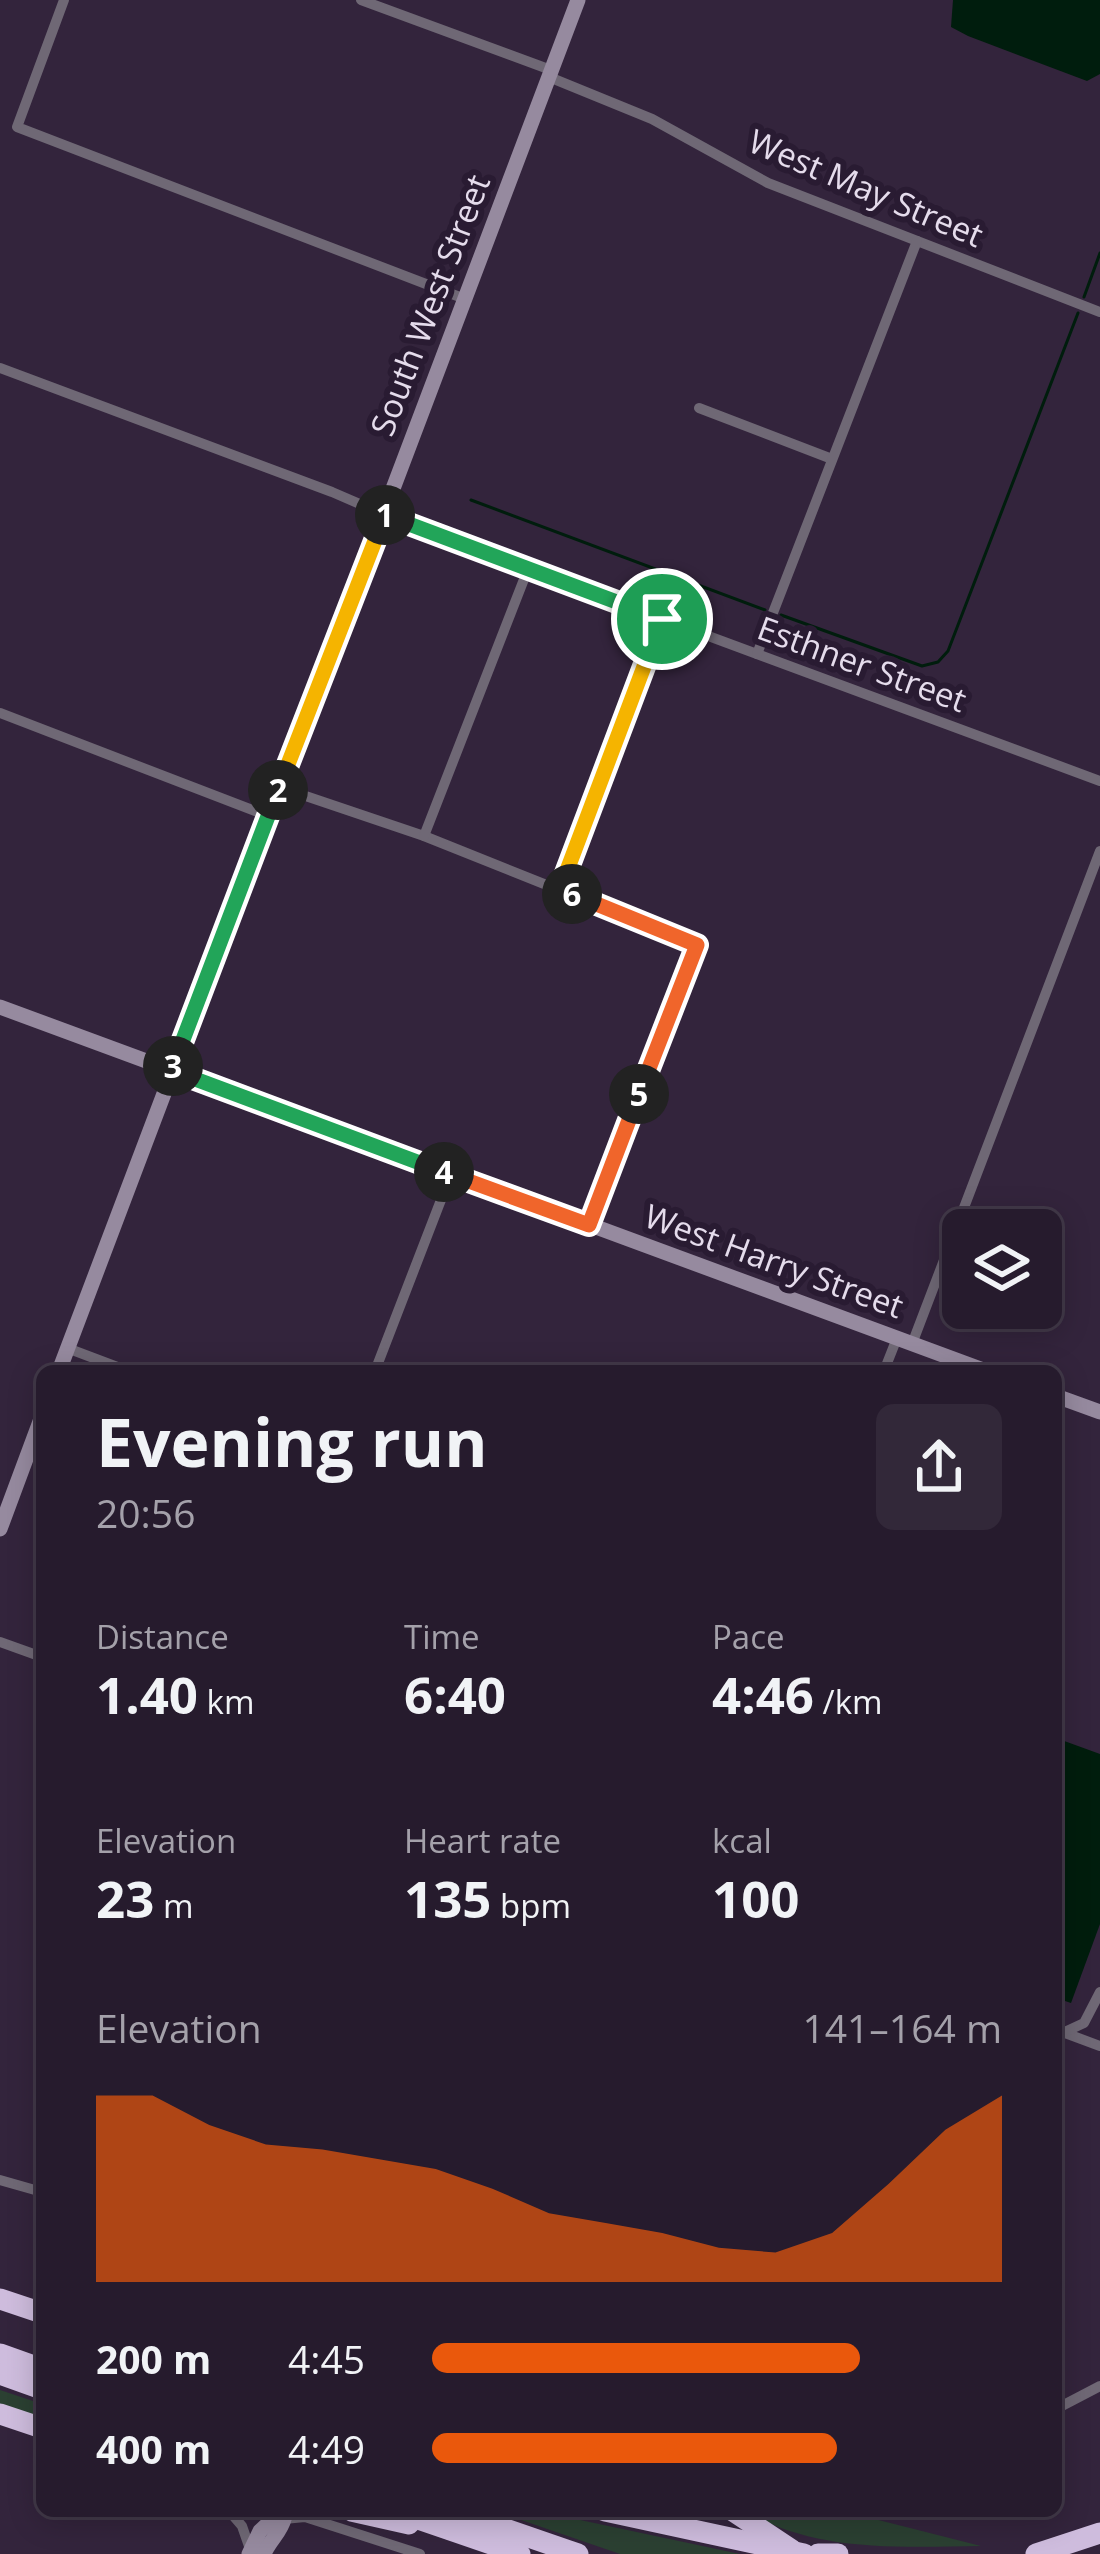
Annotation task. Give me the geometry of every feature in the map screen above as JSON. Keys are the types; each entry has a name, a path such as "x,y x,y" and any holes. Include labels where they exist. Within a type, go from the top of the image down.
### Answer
{"highway":[{"path":"0,2299 36,2311"},
{"path":"0,2354 36,2365"},
{"path":"0,2374 36,2387"},
{"path":"6,2420 36,2427"},
{"path":"373,2517 395,2523 445,2518 578,2554"},
{"path":"632,2517 801,2554"},
{"path":"742,2517 801,2554"},
{"path":"445,2518 520,2554"},
{"path":"1036,2554 1100,2533"},
{"path":"818,2554 838,2554"}],"main road":[{"name":"South West Street","path":"61,1365 578,0"},
{"name":"West Harry Street","path":"0,1007 970,1365"},
{"path":"1062,1398 1100,1412"},
{"path":"0,1529 36,1432"},
{"path":"254,2552 284,2519"}],"street":[{"path":"64,0 17,127 465,299"},
{"name":"West May Street","path":"362,0 652,119 768,183 1100,312"},
{"path":"757,654 917,241"},
{"name":"Esthner Street","path":"0,368 1100,781"},
{"path":"699,408 832,459"},
{"path":"424,836 528,569"},
{"path":"560,889 662,619"},
{"path":"0,713 268,816"},
{"path":"279,788 424,836 697,945 589,1225"},
{"path":"888,1365 904,1341 1100,851"},
{"path":"377,1365 451,1174"},
{"path":"68,1348 112,1365"},
{"path":"0,1642 36,1655"},
{"path":"1062,2031 1084,2023 1100,1992"},
{"path":"1062,2034 1100,2046"},
{"path":"0,2180 36,2190"},
{"path":"1062,2406 1100,2386"},
{"path":"234,2517 254,2552"},
{"path":"278,2517 305,2517 421,2554"}],"shaded area":[{"path":"953,0 1100,0 1100,74 1087,81 968,36 951,27"},
{"path":"1062,1740 1100,1754 1100,1924 1071,2003 1062,2000"},
{"path":"0,2390 36,2402 36,2419 0,2406"},
{"path":"512,2517 566,2517 740,2554 620,2554"},
{"path":"758,2517 867,2517 981,2546 860,2545 773,2525"}],"waterway":[{"path":"1084,297 1100,253"},
{"path":"781,615 922,666 938,662 948,651 1078,313"},
{"path":"471,500 765,610"}],"route":[{"path":"384,515 662,619 560,889 697,945 589,1225 171,1070 384,515"}]}
